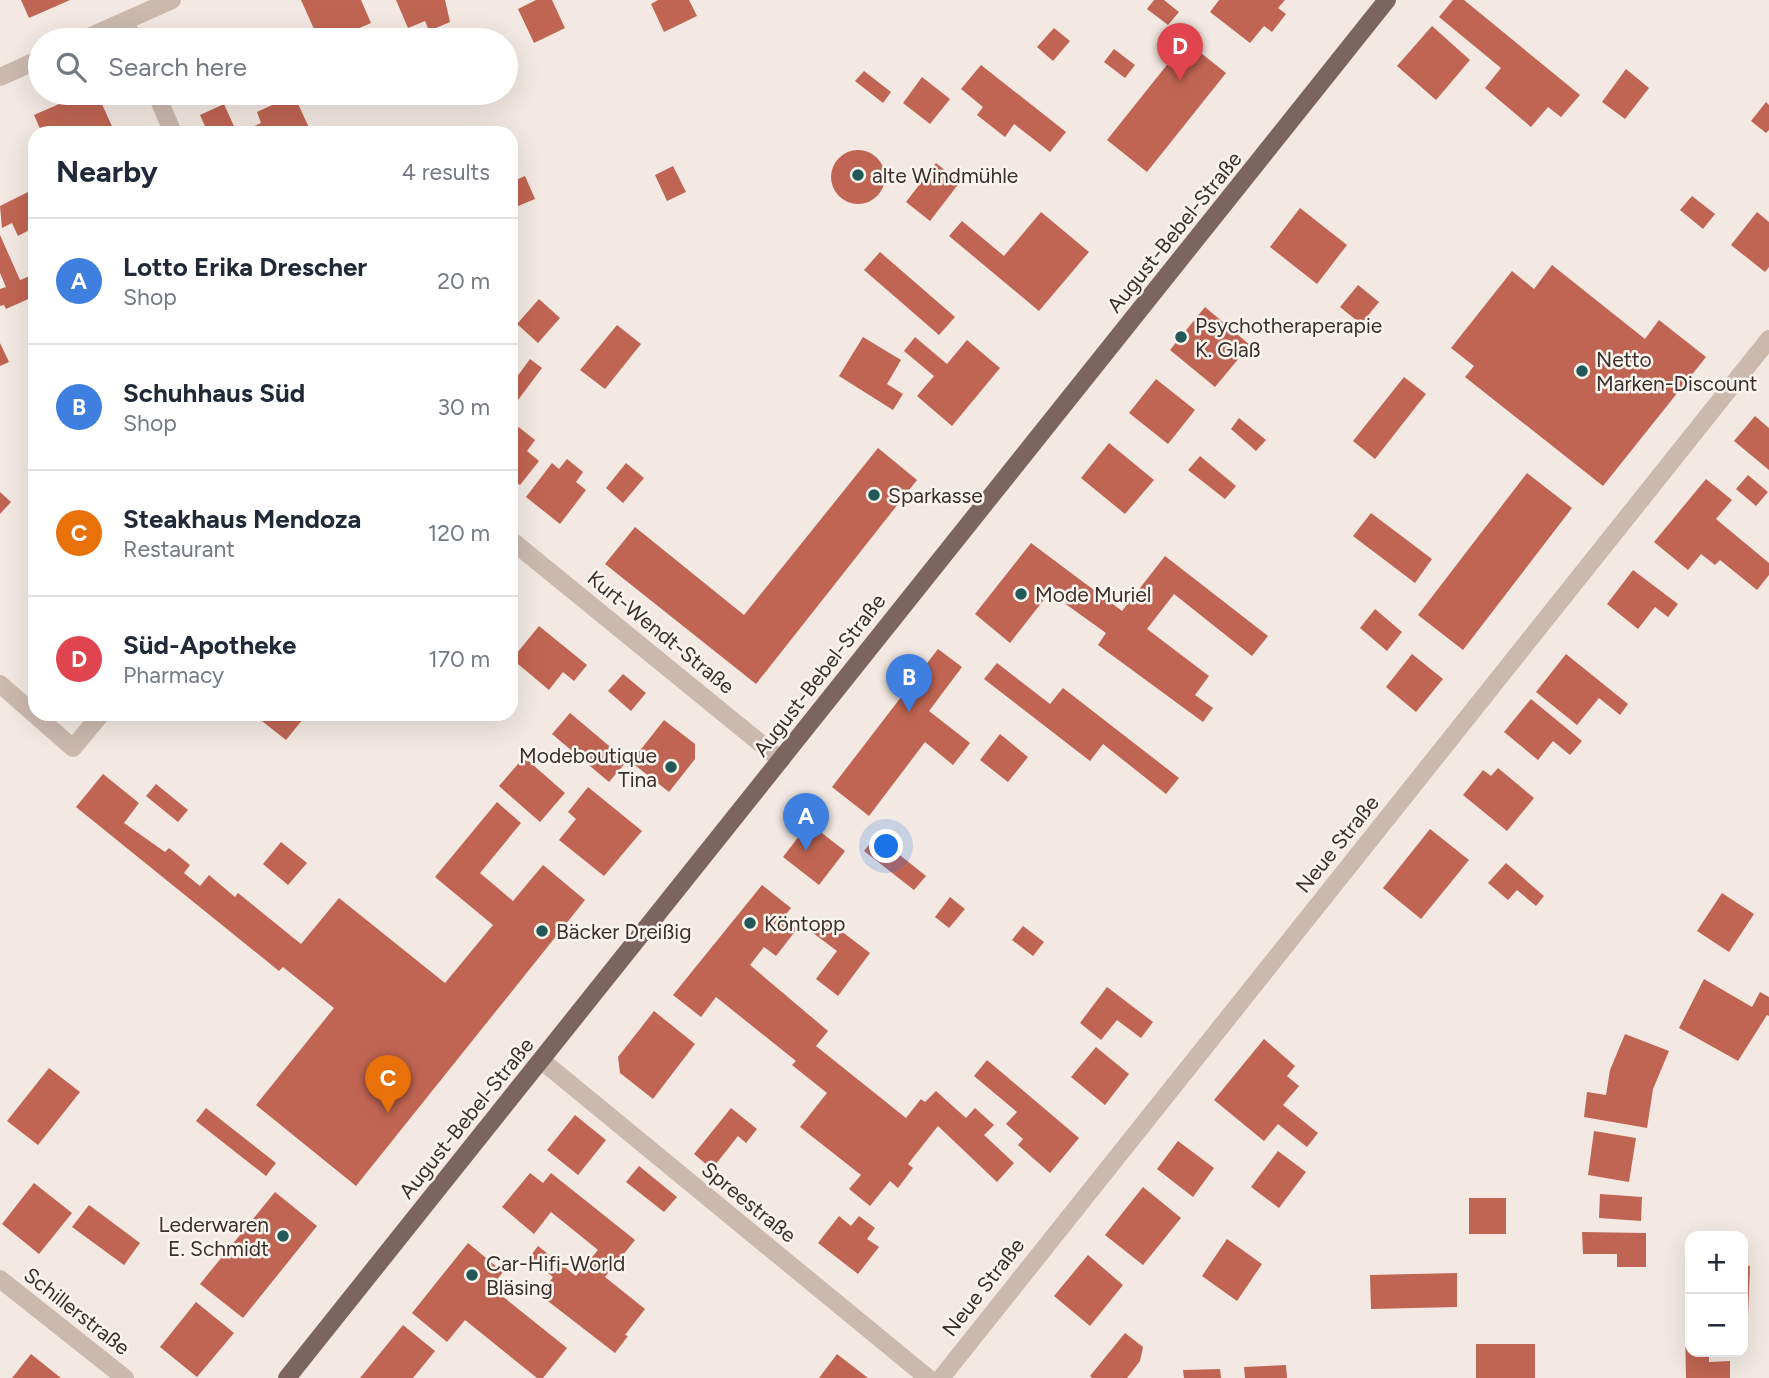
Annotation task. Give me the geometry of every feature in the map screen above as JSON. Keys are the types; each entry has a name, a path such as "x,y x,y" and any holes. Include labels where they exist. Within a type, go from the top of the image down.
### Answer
{"main road":[{"name":"August-Bebel-Straße","path":"287,1378 1387,0"}],"street":[{"path":"109,28 172,0"},
{"path":"125,21 128,28"},
{"path":"0,77 28,64"},
{"path":"161,105 170,126"},
{"name":"Neue Straße","path":"941,1378 1769,339"},
{"name":"Kurt-Wendt-Straße","path":"518,546 781,760"},
{"path":"0,684 28,709"},
{"path":"42,721 73,748 95,721"},
{"name":"Spreestraße","path":"541,1060 928,1378"},
{"name":"Schillerstraße","path":"0,1279 125,1378"}],"building":[{"path":"21,0 70,0 29,18"},
{"path":"301,0 361,0 371,23 360,28 314,28"},
{"path":"396,0 445,0 450,22 436,28 428,28 425,21 408,28"},
{"path":"536,0 552,0 565,28 534,43 518,9"},
{"path":"658,0 689,0 697,16 664,32 651,4"},
{"path":"1154,0 1164,0 1179,12 1168,25 1147,9"},
{"path":"1219,0 1285,0 1278,8 1286,14 1272,32 1264,26 1250,43 1210,12"},
{"path":"1453,0 1464,0 1580,95 1561,117 1548,107 1531,127 1485,88 1501,68 1439,17"},
{"path":"1432,26 1470,60 1436,100 1397,66"},
{"path":"1054,28 1070,41 1053,61 1037,47"},
{"path":"1186,41 1226,73 1147,172 1107,140"},
{"path":"1114,49 1135,65 1125,78 1104,62"},
{"path":"981,65 1066,132 1050,152 1014,124 1005,137 977,115 983,107 961,89"},
{"path":"1626,69 1649,88 1625,119 1602,102"},
{"path":"864,71 891,92 883,103 855,81"},
{"path":"922,77 950,99 930,124 903,103"},
{"path":"1766,102 1769,105 1769,130 1766,133 1751,121"},
{"path":"57,105 102,105 112,126 39,126 34,115"},
{"path":"224,105 234,126 205,126 200,115"},
{"path":"272,105 299,105 308,126 254,126 261,123 257,112"},
{"name":"alte Windmühle","path":"858,150 877,158 885,177 877,196 858,204 839,196 831,177 839,158"},
{"path":"936,163 960,182 930,221 906,202"},
{"path":"673,166 686,192 667,201 655,175"},
{"path":"525,176 535,199 518,206 518,179"},
{"path":"28,192 28,231 18,236 12,223 2,228 0,206"},
{"path":"1692,196 1715,214 1703,229 1680,210"},
{"path":"1300,208 1347,245 1317,284 1270,247"},
{"path":"1041,212 1089,252 1039,311 949,236 962,221 1004,256"},
{"path":"1757,212 1769,222 1769,267 1765,272 1731,245"},
{"path":"0,235 20,280 28,277 28,299 6,309 4,305 0,306 0,289 6,287 0,273"},
{"path":"880,252 955,317 939,335 864,270"},
{"name":"Netto Marken-Discount","path":"1552,265 1645,339 1659,320 1706,357 1603,486 1465,377 1474,366 1451,348 1512,271 1534,289"},
{"path":"1358,285 1379,302 1361,324 1340,307"},
{"path":"539,299 560,318 538,343 518,323"},
{"path":"1205,307 1250,345 1215,387 1170,350"},
{"path":"617,325 641,344 605,389 580,370"},
{"path":"863,337 901,360 887,384 903,394 893,410 839,376"},
{"path":"915,337 947,364 967,340 1000,368 952,426 917,396 934,376 904,351"},
{"path":"0,343 9,362 0,366"},
{"path":"530,359 542,368 518,400 518,375"},
{"path":"1404,377 1426,394 1375,459 1353,441"},
{"path":"1156,379 1195,410 1168,444 1129,413"},
{"path":"1755,416 1769,428 1769,470 1734,441"},
{"path":"1239,418 1266,440 1256,451 1231,429"},
{"path":"518,427 535,440 527,451 539,461 520,485"},
{"path":"1109,443 1154,480 1125,514 1081,478"},
{"path":"878,448 917,480 756,684 605,564 635,527 744,615"},
{"path":"1200,456 1236,486 1225,499 1188,470"},
{"path":"567,459 583,472 576,482 586,490 560,524 526,497 552,463 559,469"},
{"path":"626,463 644,478 623,503 606,488"},
{"path":"1527,473 1572,508 1463,650 1418,615"},
{"path":"1748,475 1768,492 1756,506 1736,489"},
{"path":"1706,479 1732,500 1716,519 1769,563 1769,575 1757,590 1720,560 1715,565 1701,554 1688,570 1654,542"},
{"path":"0,492 11,502 0,514"},
{"path":"1371,513 1432,559 1415,583 1353,536"},
{"path":"1031,543 1122,611 1165,556 1268,636 1252,656 1174,594 1147,629 1209,676 1195,695 1213,708 1203,722 1098,645 1106,633 1067,605 1054,587 1010,643 975,614"},
{"path":"1633,570 1678,604 1668,617 1655,607 1638,629 1607,604"},
{"path":"1375,609 1402,632 1387,651 1360,628"},
{"path":"539,626 587,665 574,681 563,672 549,690 518,664 518,652"},
{"path":"938,649 962,667 929,711 970,743 953,765 925,742 869,816 832,787"},
{"path":"1412,654 1443,679 1416,712 1386,687"},
{"path":"1566,654 1628,704 1620,715 1599,698 1577,725 1536,692"},
{"path":"997,663 1050,704 1063,688 1179,778 1166,794 1103,744 1090,761 984,679"},
{"path":"623,674 646,693 631,711 608,691"},
{"path":"1531,699 1582,741 1570,755 1553,741 1538,760 1504,732"},
{"path":"570,713 627,761 609,782 552,734"},
{"path":"664,720 695,744 695,759 669,792 631,762"},
{"path":"262,721 301,721 286,740"},
{"path":"1000,734 1028,757 1008,782 980,760"},
{"path":"524,757 565,793 540,822 499,786"},
{"path":"1498,768 1534,798 1507,831 1463,795 1483,770 1491,776"},
{"path":"103,774 139,803 124,823 165,852 169,848 190,865 184,873 200,886 209,875 235,897 238,893 301,944 339,898 445,983 493,925 435,877 497,802 521,823 480,873 513,901 543,865 585,900 356,1186 256,1105 334,1008 283,967 279,971 76,807"},
{"path":"156,784 188,810 178,822 146,796"},
{"path":"588,787 642,831 604,876 559,840 576,819 568,812"},
{"path":"809,823 845,851 819,885 783,857"},
{"path":"1430,829 1469,860 1421,919 1383,888"},
{"path":"876,836 926,876 914,890 864,851"},
{"path":"281,842 307,863 288,885 263,864"},
{"path":"1506,863 1544,896 1536,906 1517,890 1508,900 1488,883"},
{"path":"762,885 791,908 783,918 797,929 776,956 764,947 750,965 828,1031 816,1046 906,1118 921,1099 925,1102 936,1091 966,1118 975,1108 994,1125 984,1135 1014,1163 997,1182 938,1126 908,1164 913,1168 898,1188 890,1181 870,1206 849,1189 861,1175 800,1127 827,1093 792,1065 796,1061 716,997 701,1017 673,995"},
{"path":"1722,893 1754,914 1729,952 1697,931"},
{"path":"950,897 965,909 949,928 935,917"},
{"path":"824,918 870,953 838,996 816,979 837,951 813,933"},
{"path":"1023,926 1044,942 1033,956 1012,940"},
{"path":"1704,979 1752,1007 1760,992 1769,997 1769,1016 1767,1015 1738,1061 1679,1028"},
{"path":"1107,987 1153,1022 1141,1038 1117,1020 1101,1040 1080,1023"},
{"path":"654,1011 695,1044 653,1099 620,1073 618,1057"},
{"path":"1625,1034 1669,1051 1653,1089 1647,1128 1584,1117 1587,1092 1606,1095 1610,1070"},
{"path":"1264,1039 1295,1066 1287,1076 1299,1086 1283,1105 1318,1133 1307,1147 1278,1124 1264,1141 1214,1100"},
{"path":"1096,1047 1129,1074 1105,1105 1071,1077"},
{"path":"987,1060 1079,1138 1050,1173 1018,1145 1023,1139 1006,1124 1017,1112 974,1076"},
{"path":"49,1068 80,1092 38,1145 7,1121"},
{"path":"206,1108 276,1163 266,1176 196,1121"},
{"path":"731,1108 757,1129 746,1143 738,1136 712,1169 694,1154"},
{"path":"575,1115 606,1140 578,1175 547,1150"},
{"path":"1594,1131 1636,1138 1629,1182 1588,1175"},
{"path":"1178,1141 1214,1168 1193,1197 1157,1169"},
{"path":"1278,1151 1306,1172 1279,1208 1251,1187"},
{"path":"639,1166 677,1197 664,1212 626,1182"},
{"path":"530,1173 543,1183 551,1173 635,1240 605,1277 645,1309 615,1353 540,1295 553,1277 529,1258 538,1246 576,1276 598,1250 551,1212 534,1234 502,1207"},
{"path":"34,1183 72,1213 39,1254 2,1224"},
{"path":"1143,1187 1181,1218 1143,1265 1105,1235"},
{"path":"275,1192 317,1226 243,1318 200,1284"},
{"path":"1600,1194 1642,1197 1641,1221 1599,1218"},
{"path":"1469,1198 1506,1198 1506,1234 1469,1234"},
{"path":"89,1205 140,1243 124,1265 72,1227"},
{"path":"839,1216 851,1226 859,1216 875,1228 867,1239 879,1247 858,1274 818,1243"},
{"path":"1582,1232 1646,1233 1646,1267 1617,1267 1617,1254 1583,1254"},
{"path":"1227,1239 1262,1264 1237,1301 1202,1276"},
{"path":"468,1243 503,1272 491,1287 567,1348 543,1378 537,1378 465,1320 447,1342 412,1313"},
{"path":"1088,1255 1123,1285 1090,1326 1054,1296"},
{"path":"1748,1266 1750,1266 1748,1316"},
{"path":"1457,1273 1457,1307 1371,1309 1370,1275"},
{"path":"196,1302 234,1333 197,1377 160,1347"},
{"path":"403,1325 435,1351 413,1378 360,1378"},
{"path":"1125,1333 1143,1347 1140,1361 1127,1378 1092,1378 1090,1376"},
{"path":"1476,1344 1535,1344 1535,1378 1476,1378"},
{"path":"31,1354 61,1378 12,1378"},
{"path":"837,1354 868,1378 819,1378"},
{"path":"1686,1357 1709,1357 1709,1362 1730,1361 1730,1378 1686,1378"},
{"path":"1286,1365 1287,1378 1245,1378 1244,1367"},
{"path":"1220,1369 1221,1378 1184,1378 1183,1370"}],"place":[{"name":"Süd-Apotheke","path":"1180,81"},
{"name":"alte Windmühle","path":"858,175"},
{"name":"Psychotheraperapie K. Glaß","path":"1181,337"},
{"name":"Netto Marken-Discount","path":"1582,371"},
{"name":"Sparkasse","path":"874,495"},
{"name":"Mode Muriel","path":"1021,594"},
{"name":"Schuhhaus Süd","path":"909,712"},
{"name":"Modeboutique Tina","path":"671,767"},
{"name":"Lotto Erika Drescher","path":"806,851"},
{"name":"Köntopp","path":"750,923"},
{"name":"Bäcker Dreißig","path":"542,931"},
{"name":"Steakhaus Mendoza","path":"388,1113"},
{"name":"Lederwaren E. Schmidt","path":"283,1236"},
{"name":"Car-Hifi-World Bläsing","path":"472,1275"}]}
